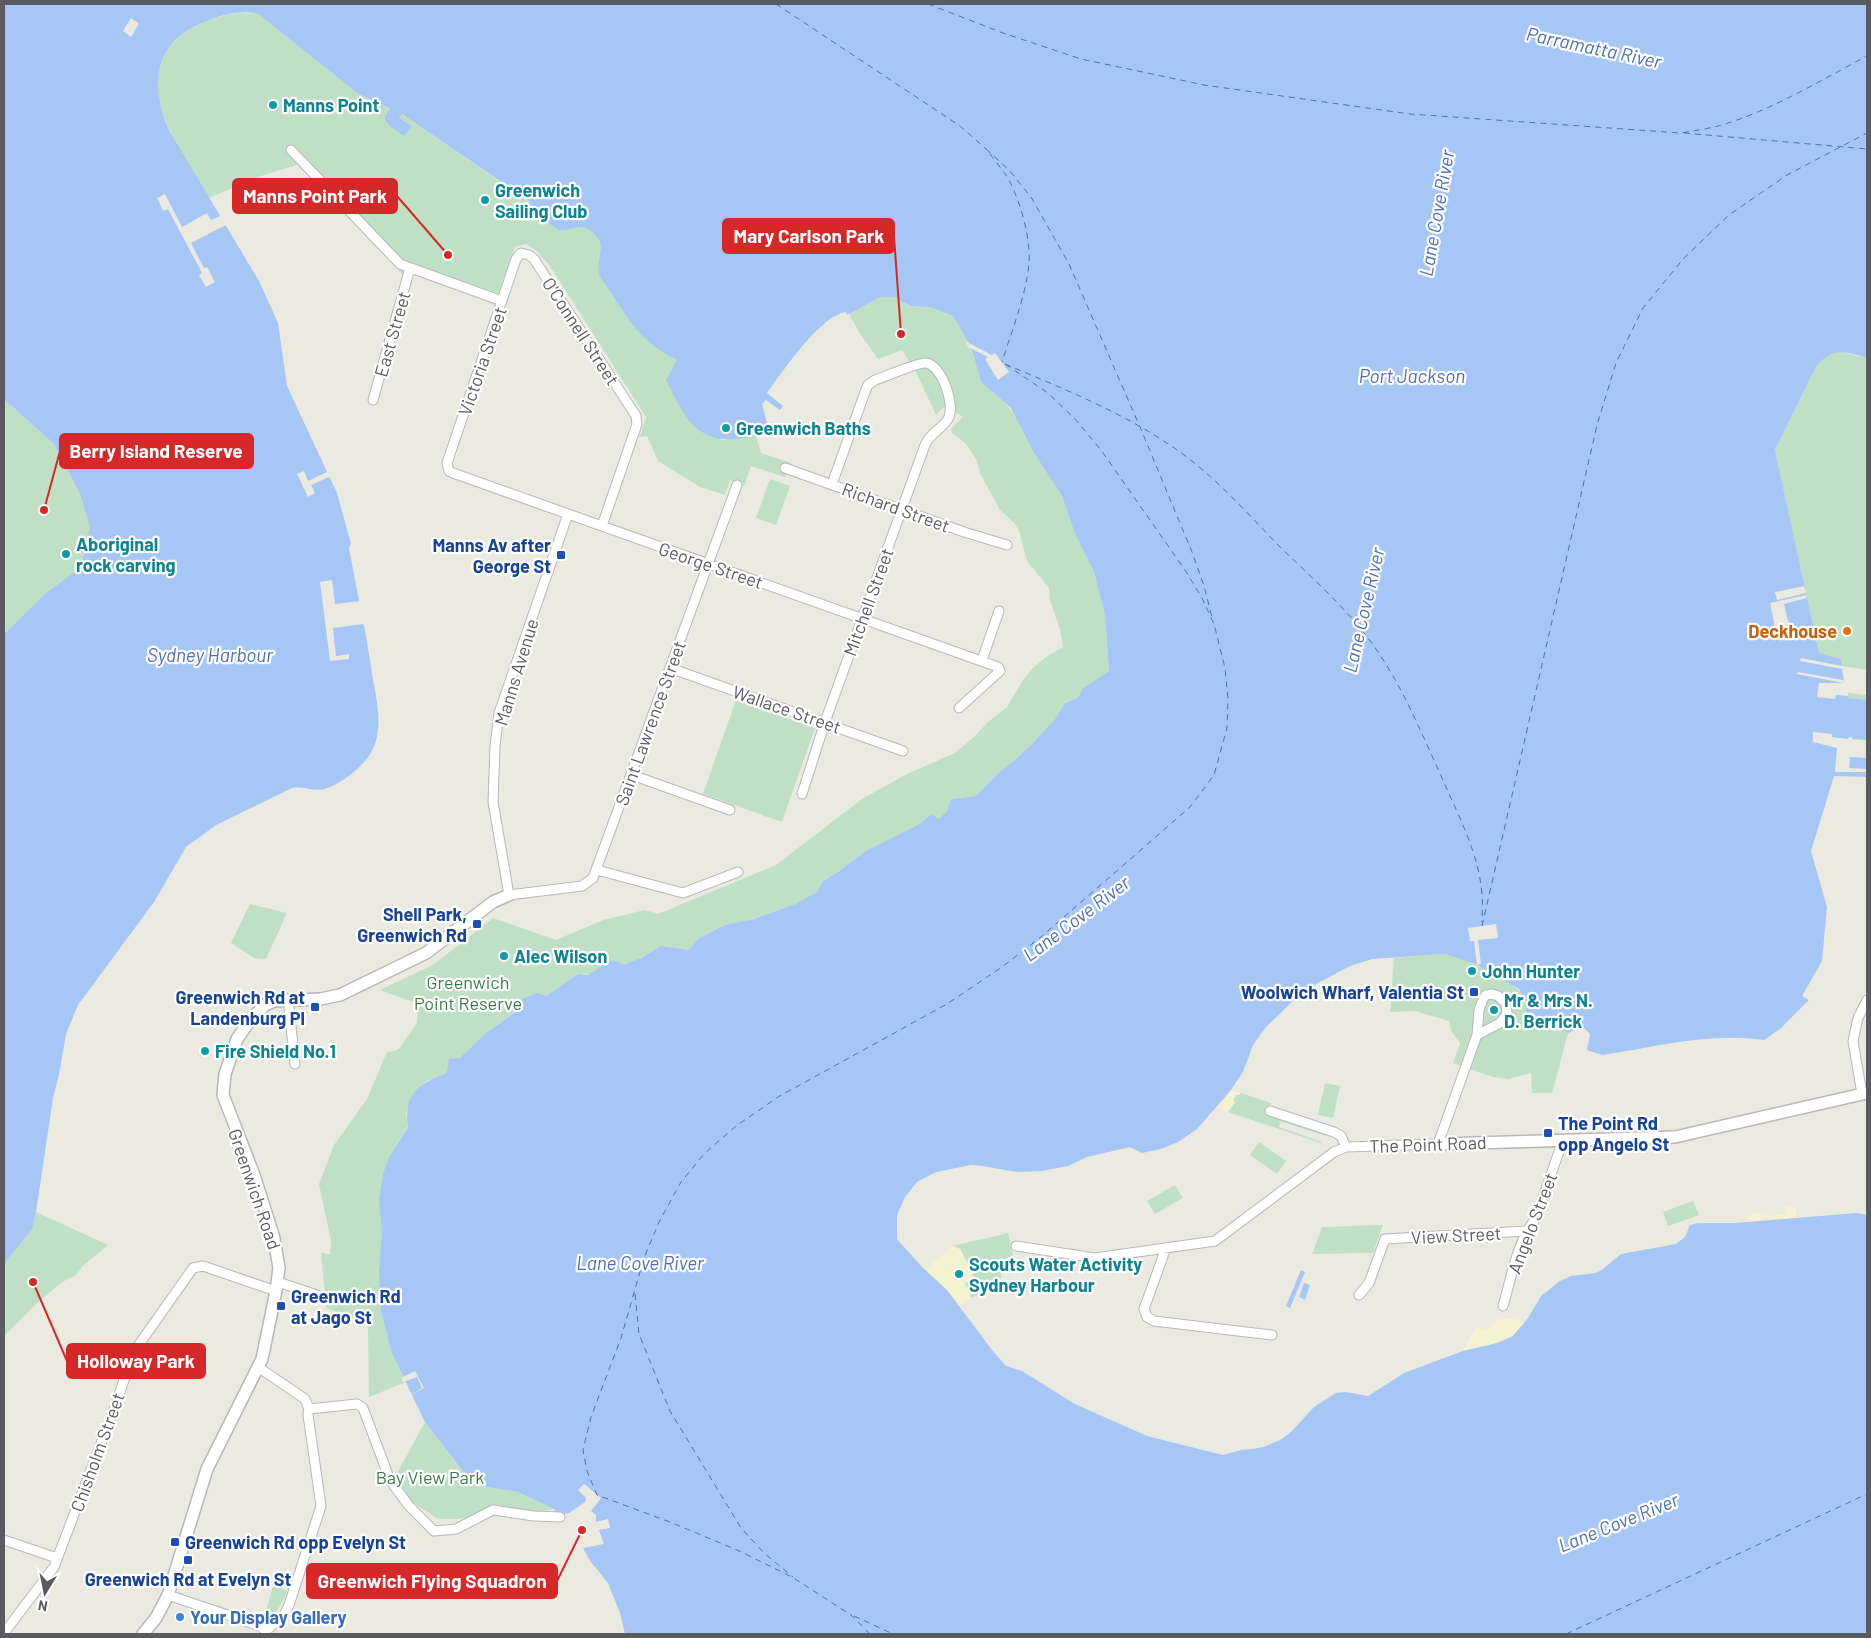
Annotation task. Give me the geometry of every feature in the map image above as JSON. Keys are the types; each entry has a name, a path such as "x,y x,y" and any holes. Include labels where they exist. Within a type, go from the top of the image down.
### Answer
{"street":[{"path":"291,150 400,264 502,301"},
{"name":"O'Connell Street","path":"516,260 524,252 534,259 636,416 637,424 602,526"},
{"name":"Victoria Street","path":"447,463 516,260"},
{"name":"East Street","path":"373,400 410,268"},
{"name":"Mitchell Street","path":"802,794 825,722 926,441 948,419 950,401 948,392 938,373 930,364 923,363 872,382 864,392 832,484"},
{"name":"George Street","path":"447,463 449,471 453,474 982,660"},
{"name":"Richard Street","path":"785,468 1007,545"},
{"name":"Saint Lawrence Street","path":"509,895 582,886 593,878 737,485"},
{"name":"Manns Avenue","path":"509,895 493,802 495,746 499,713 568,514"},
{"path":"959,708 1000,671 998,667 982,660 999,611"},
{"name":"Wallace Street","path":"670,668 903,751"},
{"path":"632,775 730,810"},
{"path":"597,870 684,893 738,872"},
{"name":"Greenwich Road","path":"143,1634 159,1612 168,1594 204,1479 258,1367 266,1346 277,1287 279,1268 274,1238 254,1175 223,1095 223,1084 237,1039 251,1019 265,1004 288,999 315,1000 340,995 426,953 493,902 509,895"},
{"path":"1438,1144 1477,1035 1483,998 1486,995 1492,994 1498,996 1506,1003 1508,1009 1505,1019 1477,1035"},
{"path":"288,999 295,1064"},
{"path":"1865,1094 1853,1041 1858,1018 1867,1000"},
{"name":"The Point Road","path":"1016,1246 1095,1258 1216,1241 1329,1155 1346,1147 1675,1137 1865,1094"},
{"path":"1270,1111 1334,1132 1341,1136 1346,1147"},
{"name":"Angelo Street","path":"1503,1306 1527,1231 1537,1215 1563,1140"},
{"name":"View Street","path":"1359,1295 1368,1283 1385,1239 1527,1231"},
{"path":"1166,1248 1144,1309 1147,1317 1154,1321 1272,1335"},
{"name":"Chisholm Street","path":"4,1633 52,1572 115,1407 133,1353 193,1268 203,1266 277,1287 316,1295"},
{"path":"168,1594 260,1626 266,1633 284,1615 289,1605 321,1506 308,1415 309,1409 305,1399 258,1367"},
{"path":"309,1409 357,1404 363,1408 390,1480 409,1506 434,1531 456,1529 493,1510 534,1516 560,1517"},
{"path":"4,1540 57,1558"}],"green space":[{"path":"240,13 258,14 356,92 390,108 385,116 412,126 399,118 402,114 529,202 552,225 560,229 582,226 596,235 601,245 602,275 607,288 641,335 657,348 678,360 672,369 722,440 756,436 761,453 791,463 785,477 751,466 744,486 730,480 725,495 700,487 658,461 647,436 640,437 646,417 550,266 537,251 526,244 515,247 498,293 415,265 405,277 299,164 258,177 209,198 175,141 165,120 159,98 158,77 163,57 184,33 206,21"},
{"name":"Greenwich Point Reserve","path":"893,297 911,306 930,307 953,316 971,347 981,382 1005,403 1015,415 1025,436 1062,496 1075,534 1094,572 1105,616 1109,671 1083,688 1079,698 1065,703 1055,719 1035,741 997,774 976,796 951,799 947,811 939,820 931,814 921,823 864,852 823,881 817,892 795,904 698,939 689,950 661,946 643,957 610,970 599,973 578,974 546,996 522,999 522,1006 486,1033 447,1073 426,1081 412,1096 406,1113 408,1126 389,1157 381,1186 380,1298 391,1351 406,1382 369,1397 368,1323 326,1308 321,1252 330,1255 331,1241 319,1184 334,1145 367,1099 387,1052 398,1050 417,1023 419,1004 380,990 433,965 493,918 556,940 603,920 645,910 658,914 776,865 862,799 907,774 955,753 1007,707 1023,680 1033,668 1046,657 1063,647 1060,629 1050,601 1049,588 1027,561 1019,530 1000,510 980,473 976,459 966,444 952,433 951,429 963,417 945,406 936,415 916,372 902,350 878,359 849,314 879,298"},
{"path":"1840,352 1867,358 1867,670 1842,666 1841,659 1819,654 1775,450 1816,367 1827,356"},
{"path":"4,399 54,444 80,494 90,527 81,567 46,593 4,634"},
{"path":"770,479 790,486 776,525 756,518"},
{"path":"1848,693 1867,695 1867,700 1848,698"},
{"path":"736,700 815,728 782,822 703,794"},
{"path":"250,904 287,913 266,959 254,958 231,943"},
{"path":"1446,954 1503,978 1521,993 1526,1002 1526,1013 1568,1033 1552,1093 1532,1093 1531,1073 1508,1079 1493,1077 1453,1063 1460,1043 1451,1031 1449,1021 1415,1011 1390,1012 1394,958"},
{"path":"1325,1083 1340,1086 1333,1118 1318,1115"},
{"path":"1241,1093 1271,1103 1269,1110 1327,1133 1326,1136 1280,1121 1279,1127 1321,1143 1228,1112 1235,1102 1233,1100 1237,1094"},
{"path":"1259,1142 1286,1161 1277,1174 1250,1155"},
{"path":"1175,1185 1183,1198 1155,1214 1147,1201"},
{"path":"1693,1201 1699,1215 1668,1226 1663,1212"},
{"path":"36,1212 108,1245 84,1265 75,1276 62,1282 35,1305 4,1336 4,1263 34,1220"},
{"path":"1383,1225 1373,1253 1312,1254 1322,1227"},
{"path":"1008,1233 1014,1261 1002,1267 1001,1283 971,1298 965,1283 972,1274 977,1272 970,1268 960,1249 953,1246"},
{"name":"Bay View Park","path":"425,1422 461,1470 482,1486 518,1492 554,1509 528,1513 498,1512 457,1519 438,1519 411,1501 394,1479"},
{"path":"273,1586 288,1591 273,1618 269,1619 265,1615"}],"sand":[{"path":"1231,1090 1241,1093 1237,1094 1233,1100 1235,1102 1227,1113 1218,1107"},
{"path":"1786,1206 1796,1209 1796,1218 1747,1222 1748,1217 1755,1212 1765,1216 1785,1215"},
{"path":"953,1246 960,1249 970,1268 975,1266 977,1272 972,1274 974,1279 965,1283 971,1298 959,1306 947,1290 925,1270"},
{"path":"1500,1319 1516,1319 1523,1324 1513,1336 1497,1343 1463,1351 1476,1327 1488,1330"}],"water":[{"name":"Port Jackson","path":"4,4 1867,4 1867,358 1839,352 1833,353 1822,360 1816,367 1775,450 1819,653 1841,659 1844,683 1819,683 1817,697 1835,699 1836,695 1867,700 1867,740 1852,739 1852,737 1848,739 1832,737 1832,734 1813,732 1813,742 1837,748 1835,772 1866,772 1866,777 1834,776 1811,851 1827,907 1822,961 1802,996 1809,1000 1781,1028 1764,1040 1744,1038 1703,1039 1602,1055 1587,1050 1590,1034 1583,1027 1568,1033 1526,1013 1526,1002 1519,989 1477,965 1445,954 1372,959 1350,966 1316,984 1293,1001 1266,1027 1253,1045 1243,1072 1231,1090 1197,1129 1178,1142 1161,1149 1142,1153 1130,1147 1087,1157 1068,1166 1042,1171 1017,1172 971,1165 936,1172 917,1182 905,1197 897,1215 897,1239 922,1267 947,1290 1006,1366 1022,1371 1075,1404 1147,1436 1223,1455 1264,1447 1282,1439 1314,1407 1336,1393 1346,1392 1368,1396 1404,1373 1463,1351 1497,1343 1513,1336 1528,1318 1541,1296 1560,1281 1571,1276 1596,1273 1621,1254 1676,1244 1685,1237 1690,1225 1857,1213 1867,1215 1867,1634 625,1634 620,1613 608,1583 554,1509 518,1492 482,1486 467,1477 425,1422 391,1351 381,1311 379,1270 382,1234 379,1199 383,1174 389,1157 408,1127 408,1106 415,1091 428,1081 447,1073 449,1059 460,1058 486,1033 522,1007 521,999 538,993 546,996 578,974 588,975 613,960 624,965 643,957 661,946 689,950 698,939 725,925 751,920 795,904 817,892 823,881 864,852 921,823 931,814 939,819 947,811 951,799 976,796 997,774 1035,741 1055,719 1065,703 1078,698 1083,688 1109,671 1105,616 1094,572 1075,534 1062,496 1033,451 1011,408 981,382 971,347 953,316 930,307 911,306 893,297 879,298 847,315 846,312 836,316 825,323 803,346 767,393 783,406 780,410 766,400 762,404 768,427 772,430 767,435 732,439 710,436 701,432 693,425 681,409 666,380 677,360 655,347 640,333 601,279 598,267 601,246 597,236 582,227 562,230 554,227 536,211 528,207 529,201 402,114 399,118 412,126 404,136 392,128 385,120 385,116 390,108 356,92 258,14 246,12 217,17 193,27 178,37 168,50 161,64 158,79 159,95 170,132 259,281 278,323 287,386 337,493 351,544 349,548 377,704 377,736 372,751 367,758 340,782 321,790 292,788 216,825 186,847 154,902 78,1005 66,1034 53,1098 32,1229 4,1263 4,634 46,593 81,567 90,527 80,494 54,444 4,399"},
{"path":"1850,757 1867,758 1867,769 1849,768"},
{"path":"1301,1270 1305,1272 1290,1308 1286,1306"},
{"path":"1304,1283 1310,1285 1305,1300 1299,1297"}],"pier":[{"path":"131,18 139,24 131,37 123,31"},
{"path":"165,194 182,227 207,213 211,220 222,215 228,224 191,243 204,268 207,267 215,282 206,287 199,275 202,273 168,209 163,211 157,198"},
{"path":"965,341 992,355 995,353 1009,372 998,380 985,359 988,357 968,347"},
{"path":"304,471 308,481 329,471 331,476 311,485 315,493 308,497 297,474"},
{"path":"332,580 335,604 361,601 364,624 333,628 336,656 349,654 349,659 330,661 320,582"},
{"path":"1804,586 1806,593 1777,600 1775,592"},
{"path":"1806,595 1807,598 1784,604 1790,629 1776,632 1770,603"},
{"path":"1801,658 1842,666 1842,669 1800,661"},
{"path":"1798,672 1843,680 1844,683 1797,674"},
{"path":"1496,924 1498,938 1478,940 1481,964 1477,965 1474,941 1470,941 1468,928"},
{"path":"415,1371 424,1388 410,1396 422,1388 417,1377 403,1382 401,1378"},
{"path":"584,1484 601,1498 591,1511 596,1515 596,1522 608,1519 610,1528 599,1530 604,1544 583,1548 558,1515 569,1513 585,1502 586,1498 578,1490"}],"ferry route":[{"path":"776,4 960,126 986,149"},
{"path":"928,4 1003,33 1081,59 1204,85 1410,114 1681,133 1718,126 1756,113 1867,56"},
{"path":"1684,133 1867,149"},
{"path":"1482,926 1597,425 1616,363 1643,308 1684,258 1729,215 1787,175 1867,133"},
{"path":"986,149 1009,170 1031,197 1069,264 1192,552 1204,586 1213,621"},
{"path":"990,154 1006,175 1016,195 1024,218 1029,254 1029,265 1024,290 1002,362"},
{"path":"870,1634 851,1615 792,1577 737,1550 670,1522 597,1495 587,1471 583,1450 591,1417 621,1338 644,1258 659,1222 681,1182 704,1154 736,1126 778,1097 947,1004 1002,967 1041,937 1190,807 1214,775 1227,728 1228,699 1225,668 1214,624 1202,598 1187,573 1101,450 1075,419 1048,393 1002,362"},
{"path":"1005,364 1120,415 1184,455 1233,499 1358,625 1400,688 1461,820 1477,864 1482,898 1482,922"},
{"path":"635,1294 639,1334 670,1411 741,1528 764,1553 793,1577"},
{"path":"1566,1634 1867,1494"},
{"path":"854,1616 893,1634"}],"place":[{"name":"Manns Point","path":"273,105"},
{"name":"Greenwich Sailing Club","path":"485,200"},
{"name":"Manns Point Park","path":"448,255"},
{"name":"Mary Carlson Park","path":"901,334"},
{"name":"Greenwich Baths","path":"726,428"},
{"name":"Berry Island Reserve","path":"44,510"},
{"name":"Aboriginal rock carving","path":"66,554"},
{"name":"Manns Av after George St","path":"561,555"},
{"name":"Deckhouse","path":"1847,631"},
{"name":"Shell Park, Greenwich Rd","path":"477,924"},
{"name":"Alec Wilson","path":"504,956"},
{"name":"John Hunter","path":"1472,971"},
{"name":"Woolwich Wharf, Valentia St","path":"1474,992"},
{"name":"Greenwich Rd at Landenburg Pl","path":"315,1007"},
{"name":"Mr & Mrs N. D. Berrick","path":"1494,1010"},
{"name":"Fire Shield No.1","path":"205,1051"},
{"name":"The Point Rd opp Angelo St","path":"1548,1133"},
{"name":"Scouts Water Activity Sydney Harbour","path":"959,1274"},
{"name":"Holloway Park","path":"33,1282"},
{"name":"Greenwich Rd at Jago St","path":"281,1306"},
{"name":"Greenwich Flying Squadron","path":"582,1530"},
{"name":"Greenwich Rd opp Evelyn St","path":"175,1542"},
{"name":"Greenwich Rd at Evelyn St","path":"188,1560"},
{"name":"Your Display Gallery","path":"180,1617"}],"water label":[{"name":"Parramatta River","path":"1594,47"},
{"name":"Lane Cove River","path":"1436,213"},
{"name":"Lane Cove River","path":"1363,610"},
{"name":"Sydney Harbour","path":"210,654"},
{"name":"Lane Cove River","path":"1076,918"},
{"name":"Lane Cove River","path":"640,1262"},
{"name":"Lane Cove River","path":"1618,1522"}]}
